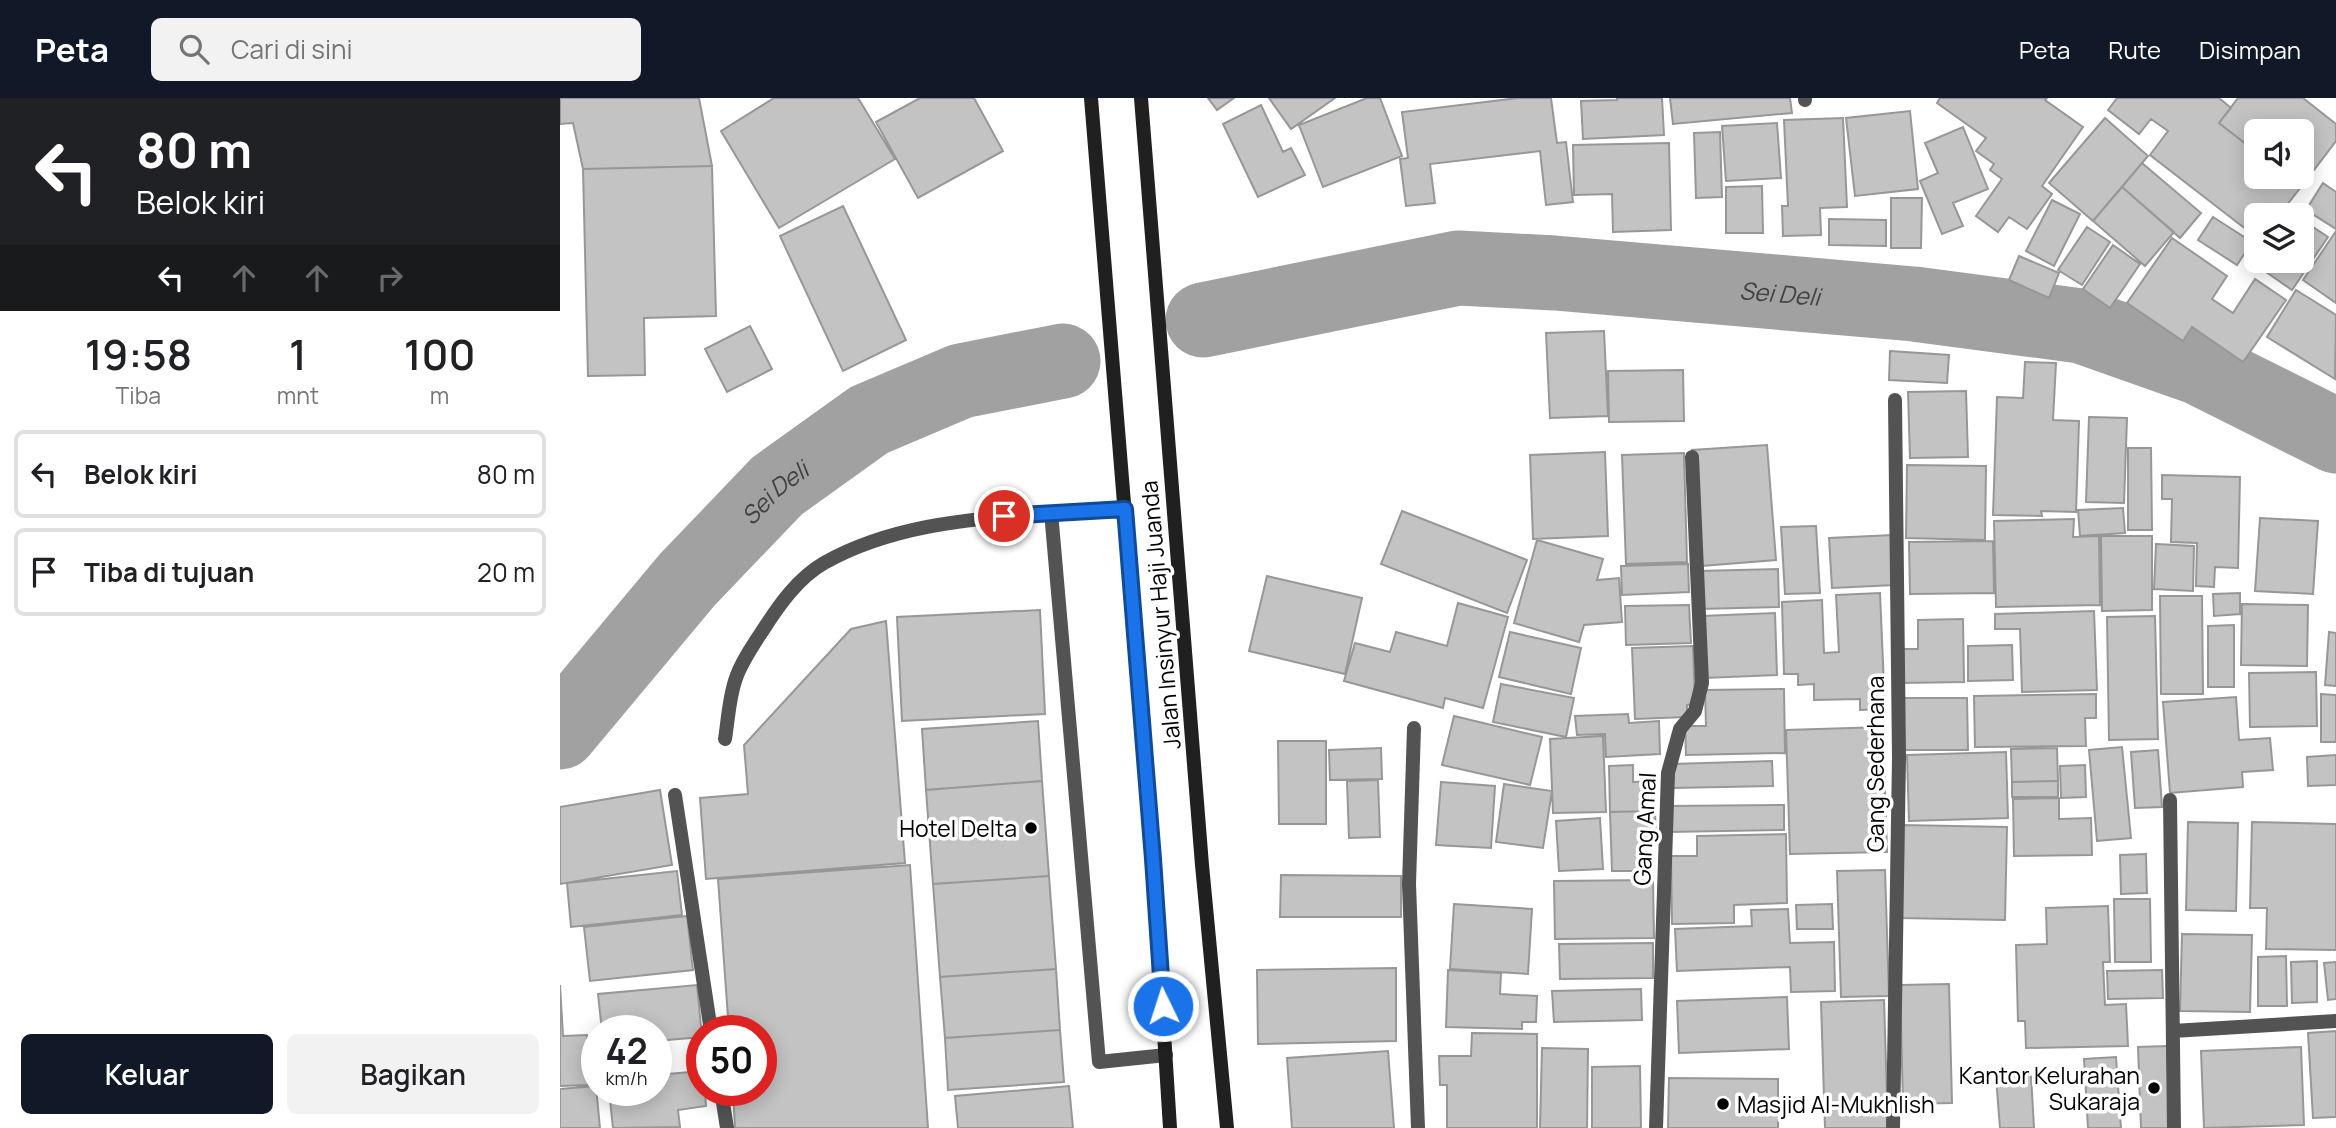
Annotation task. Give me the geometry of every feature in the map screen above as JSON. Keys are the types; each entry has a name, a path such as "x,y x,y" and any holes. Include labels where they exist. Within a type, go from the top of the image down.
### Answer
{"main road":[{"name":"Jalan Insinyur Haji Juanda","path":"1091,98 1153,859 1170,1128"},
{"name":"Jalan Insinyur Haji Juanda","path":"1141,98 1201,851 1227,1128"}],"street":[{"name":"Gang Sederhana","path":"1893,1128 1899,758 1895,400"},
{"name":"Gang Amal","path":"1656,1128 1668,773 1680,729 1695,711 1702,683 1692,457"},
{"path":"725,739 735,680 758,638 779,605 801,581 823,564 891,536 956,521 1051,512 1125,509"},
{"path":"1051,512 1099,1062 1166,1055"},
{"path":"1414,728 1409,884 1418,1128"},
{"path":"675,795 709,1015"},
{"path":"2170,800 2174,1128"},
{"path":"2173,1031 2336,1021"},
{"path":"724,1106 727,1128"}],"building":[{"path":"560,98 699,98 712,166 583,169 573,123 560,124"},
{"path":"774,98 858,98 895,159 779,228 721,131"},
{"path":"920,98 974,98 1003,151 918,198 876,122"},
{"path":"1208,98 1234,98 1217,110"},
{"path":"1269,98 1335,98 1291,129"},
{"path":"1367,98 1380,98 1402,156 1323,187 1299,125"},
{"path":"1518,98 1551,98 1557,143 1566,142 1573,202 1546,205 1540,151 1430,164 1435,203 1406,206 1400,159 1408,158 1402,112"},
{"path":"1662,98 1664,135 1583,139 1581,101"},
{"path":"1670,98 1790,98 1792,113 1673,124"},
{"path":"1940,98 2047,98 2045,100 2083,127 2042,186 2052,194 2027,229 2009,217 1998,232 1976,216 2002,179 1990,170 1994,164 1976,151 1986,138 1937,103"},
{"path":"2117,98 2219,98 2231,108 2219,123 2244,143 2244,189 2299,189 2288,203 2244,203 2244,228 2150,155 2168,131 2151,119 2139,134 2108,110"},
{"path":"2238,98 2303,98 2336,124 2336,141 2314,170 2314,119 2244,119 2244,143 2219,123"},
{"path":"1261,105 1283,152 1291,148 1305,175 1258,197 1223,124"},
{"path":"1910,111 1918,189 1855,196 1846,118"},
{"path":"1843,118 1847,207 1820,208 1821,235 1783,236 1782,206 1788,206 1784,120"},
{"path":"2105,118 2148,156 2093,221 2049,183"},
{"path":"1777,123 1781,178 1726,181 1722,126"},
{"path":"1963,127 1988,189 1953,203 1963,226 1942,234 1920,181 1938,173 1925,143"},
{"path":"1720,132 1722,197 1696,198 1694,133"},
{"path":"1669,143 1671,230 1613,232 1612,194 1574,195 1573,145"},
{"path":"2142,163 2201,213 2180,238 2122,187"},
{"path":"712,166 716,316 644,318 645,375 588,376 583,169"},
{"path":"2323,183 2336,192 2336,229 2314,215 2314,203 2310,203"},
{"path":"1762,186 1763,233 1726,233 1726,187"},
{"path":"2122,187 2174,232 2145,266 2093,221"},
{"path":"1891,198 1922,198 1921,248 1891,248"},
{"path":"2052,200 2080,214 2054,266 2026,251"},
{"path":"843,206 906,340 843,371 780,236"},
{"path":"2213,217 2244,237 2244,254 2237,265 2198,240"},
{"path":"1829,219 1886,220 1886,246 1829,245"},
{"path":"2087,227 2110,242 2082,285 2058,270"},
{"path":"2314,228 2328,237 2314,258"},
{"path":"2336,231 2336,303 2303,280 2308,273 2314,273 2314,264"},
{"path":"2172,238 2227,276 2212,299 2233,313 2255,279 2286,300 2243,362 2192,327 2183,341 2127,303"},
{"path":"2113,245 2140,264 2110,308 2083,289"},
{"path":"2019,256 2059,273 2049,298 2009,280"},
{"path":"2268,273 2304,273 2292,290"},
{"path":"2296,290 2336,315 2335,379 2267,337"},
{"path":"750,326 772,369 727,392 705,349"},
{"path":"1604,331 1608,416 1550,418 1546,333"},
{"path":"1890,351 1949,355 1947,383 1889,380"},
{"path":"2025,362 2056,363 2053,420 2079,421 2076,512 2041,511 2042,516 1993,515 1997,397 2023,398"},
{"path":"1683,370 1684,421 1609,422 1608,371"},
{"path":"1966,391 1968,457 1910,458 1908,392"},
{"path":"2089,417 2127,418 2124,503 2086,502"},
{"path":"1767,445 1776,560 1702,566 1692,450"},
{"path":"2128,448 2151,448 2152,530 2128,530"},
{"path":"1605,452 1608,536 1533,539 1530,455"},
{"path":"1684,453 1687,562 1626,564 1622,455"},
{"path":"1907,465 1986,466 1985,540 1906,538"},
{"path":"2162,475 2240,477 2238,568 2215,567 2214,587 2196,586 2197,543 2171,542 2172,499 2162,499"},
{"path":"2123,508 2125,533 2080,536 2078,510"},
{"path":"1402,511 1527,560 1507,613 1381,564"},
{"path":"2260,518 2318,521 2313,594 2255,591"},
{"path":"2074,519 2073,537 2099,536 2100,605 1996,607 1994,521"},
{"path":"1816,526 1820,593 1785,594 1781,527"},
{"path":"1893,535 1895,585 1832,588 1829,538"},
{"path":"2101,536 2152,536 2152,610 2102,611"},
{"path":"1537,540 1603,559 1597,580 1619,578 1622,622 1584,625 1579,642 1514,623"},
{"path":"1993,541 1994,593 1910,594 1909,542"},
{"path":"2156,544 2194,546 2193,591 2154,589"},
{"path":"1688,564 1689,592 1622,595 1621,566"},
{"path":"1778,569 1779,607 1699,609 1699,571"},
{"path":"1267,576 1362,598 1345,674 1249,651"},
{"path":"1880,593 1885,709 1860,710 1860,699 1814,700 1814,684 1798,685 1798,674 1784,674 1782,602 1822,600 1824,653 1839,652 1836,595"},
{"path":"2240,593 2240,614 2214,616 2213,594"},
{"path":"2160,596 2202,596 2203,694 2161,694"},
{"path":"1458,603 1508,617 1483,708 1445,698 1443,708 1344,681 1355,643 1390,652 1396,632 1447,646"},
{"path":"2242,604 2308,605 2307,666 2241,665"},
{"path":"1689,605 1691,643 1626,645 1625,606"},
{"path":"1040,610 1045,714 902,721 897,617"},
{"path":"2094,611 2097,690 2022,692 2020,629 1995,629 1995,614"},
{"path":"1775,613 1777,675 1704,678 1702,616"},
{"path":"2155,616 2158,739 2109,740 2107,617"},
{"path":"1963,619 1964,682 1901,683 1901,649 1918,649 1918,620"},
{"path":"886,621 905,863 706,879 700,798 748,794 744,745 851,629"},
{"path":"2234,625 2234,687 2208,687 2208,626"},
{"path":"1510,632 1581,648 1571,694 1499,677"},
{"path":"2329,632 2336,633 2336,686 2325,685"},
{"path":"2012,645 2013,680 1968,681 1968,646"},
{"path":"1693,646 1695,704 1687,705 1687,717 1635,719 1632,648"},
{"path":"2316,672 2317,726 2250,727 2249,673"},
{"path":"1501,684 1574,698 1566,737 1493,722"},
{"path":"1784,689 1785,753 1686,755 1685,726 1706,726 1705,690"},
{"path":"2096,694 2096,718 2085,718 2086,746 1975,747 1974,696"},
{"path":"2321,694 2336,695 2336,742 2321,742"},
{"path":"2236,697 2239,740 2270,738 2273,770 2242,772 2243,787 2170,793 2163,702"},
{"path":"1903,698 1967,698 1968,750 1903,750"},
{"path":"1628,714 1629,723 1659,721 1660,754 1606,757 1605,734 1577,735 1575,716"},
{"path":"1454,716 1542,737 1530,785 1442,765"},
{"path":"1038,721 1042,781 926,790 922,729"},
{"path":"1883,727 1887,852 1790,854 1786,730"},
{"path":"1603,736 1606,812 1553,813 1550,739"},
{"path":"1278,741 1326,741 1326,824 1279,824"},
{"path":"2122,747 2131,838 2097,841 2089,750"},
{"path":"1381,748 1382,779 1330,780 1329,750"},
{"path":"2057,748 2058,781 2012,782 2011,749"},
{"path":"2158,750 2162,807 2135,808 2131,752"},
{"path":"2006,752 2008,818 1909,821 1907,755"},
{"path":"2336,755 2336,785 2308,786 2307,757"},
{"path":"1772,761 1773,786 1672,788 1672,764"},
{"path":"1633,765 1633,782 1655,781 1655,811 1610,812 1609,766"},
{"path":"2085,765 2086,797 2061,798 2060,766"},
{"path":"1378,780 1380,837 1349,838 1347,781"},
{"path":"1042,781 1049,876 933,884 926,790"},
{"path":"2058,781 2058,797 2012,797 2012,782"},
{"path":"1441,782 1495,786 1491,848 1436,845"},
{"path":"1504,784 1552,791 1543,848 1496,842"},
{"path":"660,790 672,865 560,884 560,807"},
{"path":"2059,798 2059,819 2091,818 2092,855 2014,856 2013,799"},
{"path":"1784,805 1784,830 1668,832 1667,806"},
{"path":"1655,811 1656,840 1645,840 1646,871 1612,871 1610,812"},
{"path":"1600,818 1603,869 1559,871 1556,821"},
{"path":"2188,822 2238,823 2236,911 2186,910"},
{"path":"2252,822 2336,824 2336,950 2266,949 2267,908 2250,908"},
{"path":"1901,825 2007,827 2005,920 1900,918"},
{"path":"1786,834 1787,903 1734,905 1734,923 1672,924 1671,856 1697,856 1697,836"},
{"path":"2146,854 2147,893 2121,894 2120,855"},
{"path":"910,865 928,1128 735,1128 734,1106 777,1106 777,1015 728,1015 718,879"},
{"path":"1885,870 1889,996 1841,997 1837,871"},
{"path":"677,871 682,915 571,927 567,883"},
{"path":"1281,875 1401,876 1401,917 1280,917"},
{"path":"1049,876 1056,969 940,977 933,884"},
{"path":"1653,880 1654,938 1555,939 1554,881"},
{"path":"2114,899 2150,899 2151,962 2115,962"},
{"path":"1454,904 1532,909 1528,974 1450,969"},
{"path":"1832,904 1833,929 1797,929 1796,905"},
{"path":"2108,906 2110,962 2103,962 2105,1005 2126,1004 2128,1046 2026,1048 2025,1021 2018,1021 2016,945 2047,944 2046,908"},
{"path":"1788,909 1790,943 1834,942 1835,991 1791,992 1790,967 1677,971 1675,929 1752,926 1751,910"},
{"path":"687,916 693,970 590,981 584,927"},
{"path":"2182,934 2252,935 2250,1012 2180,1011"},
{"path":"1653,943 1653,978 1560,979 1559,944"},
{"path":"2286,956 2287,1006 2258,1006 2258,957"},
{"path":"2317,961 2317,1002 2292,1003 2291,962"},
{"path":"2336,962 2336,999 2328,1000 2324,963"},
{"path":"1396,968 1396,1041 1258,1044 1257,970"},
{"path":"1056,969 1060,1030 945,1038 940,977"},
{"path":"1448,970 1501,973 1500,994 1537,996 1536,1022 1522,1022 1522,1029 1446,1027"},
{"path":"2162,970 2163,998 2108,999 2107,971"},
{"path":"1949,984 1952,1103 1903,1104 1900,985"},
{"path":"560,985 563,1036 581,1035 581,1085 560,1086"},
{"path":"697,985 700,1015 686,1015 686,1038 672,1040 672,1015 600,1015 598,994"},
{"path":"1641,989 1642,1020 1554,1022 1552,991"},
{"path":"1787,997 1789,1049 1679,1053 1677,1001"},
{"path":"1884,1000 1888,1128 1825,1128 1821,1002"},
{"path":"1060,1030 1064,1082 948,1090 945,1038"},
{"path":"2336,1031 2336,1117 2313,1118 2308,1033"},
{"path":"1472,1033 1537,1034 1537,1128 1447,1128 1447,1085 1440,1085 1439,1056 1471,1056"},
{"name":"Kantor Kelurahan Sukaraja","path":"2167,1046 2170,1128 2141,1128 2138,1047"},
{"path":"2301,1047 2304,1125 2204,1128 2201,1051"},
{"path":"1542,1048 1588,1049 1587,1128 1540,1128"},
{"path":"1388,1051 1394,1128 1292,1128 1287,1058"},
{"path":"2116,1057 2121,1128 2088,1128 2084,1059"},
{"path":"1640,1066 1641,1128 1592,1128 1592,1067"},
{"path":"686,1072 686,1106 706,1106 678,1110 680,1127 613,1128 611,1106 672,1106 672,1074"},
{"path":"2031,1075 2034,1128 2000,1128 1996,1077"},
{"name":"Masjid Al-Mukhlish","path":"1669,1078 1778,1079 1778,1128 1668,1128"},
{"path":"1069,1086 1073,1128 958,1128 955,1096"},
{"path":"581,1087 581,1106 598,1106 600,1128 560,1128 560,1089"}],"waterway":[{"name":"Sei Deli","path":"1203,320 1458,268 1555,273 1914,304 2081,326 2200,368 2336,436"},
{"name":"Sei Deli","path":"560,732 687,580 777,486 869,420 961,381 1063,361"}],"place":[{"name":"Hotel Delta","path":"1031,828"},
{"name":"Kantor Kelurahan Sukaraja","path":"2154,1088"},
{"name":"Masjid Al-Mukhlish","path":"1723,1104"}],"route":[{"path":"1004,516 1125,509 1163,1006"}]}
